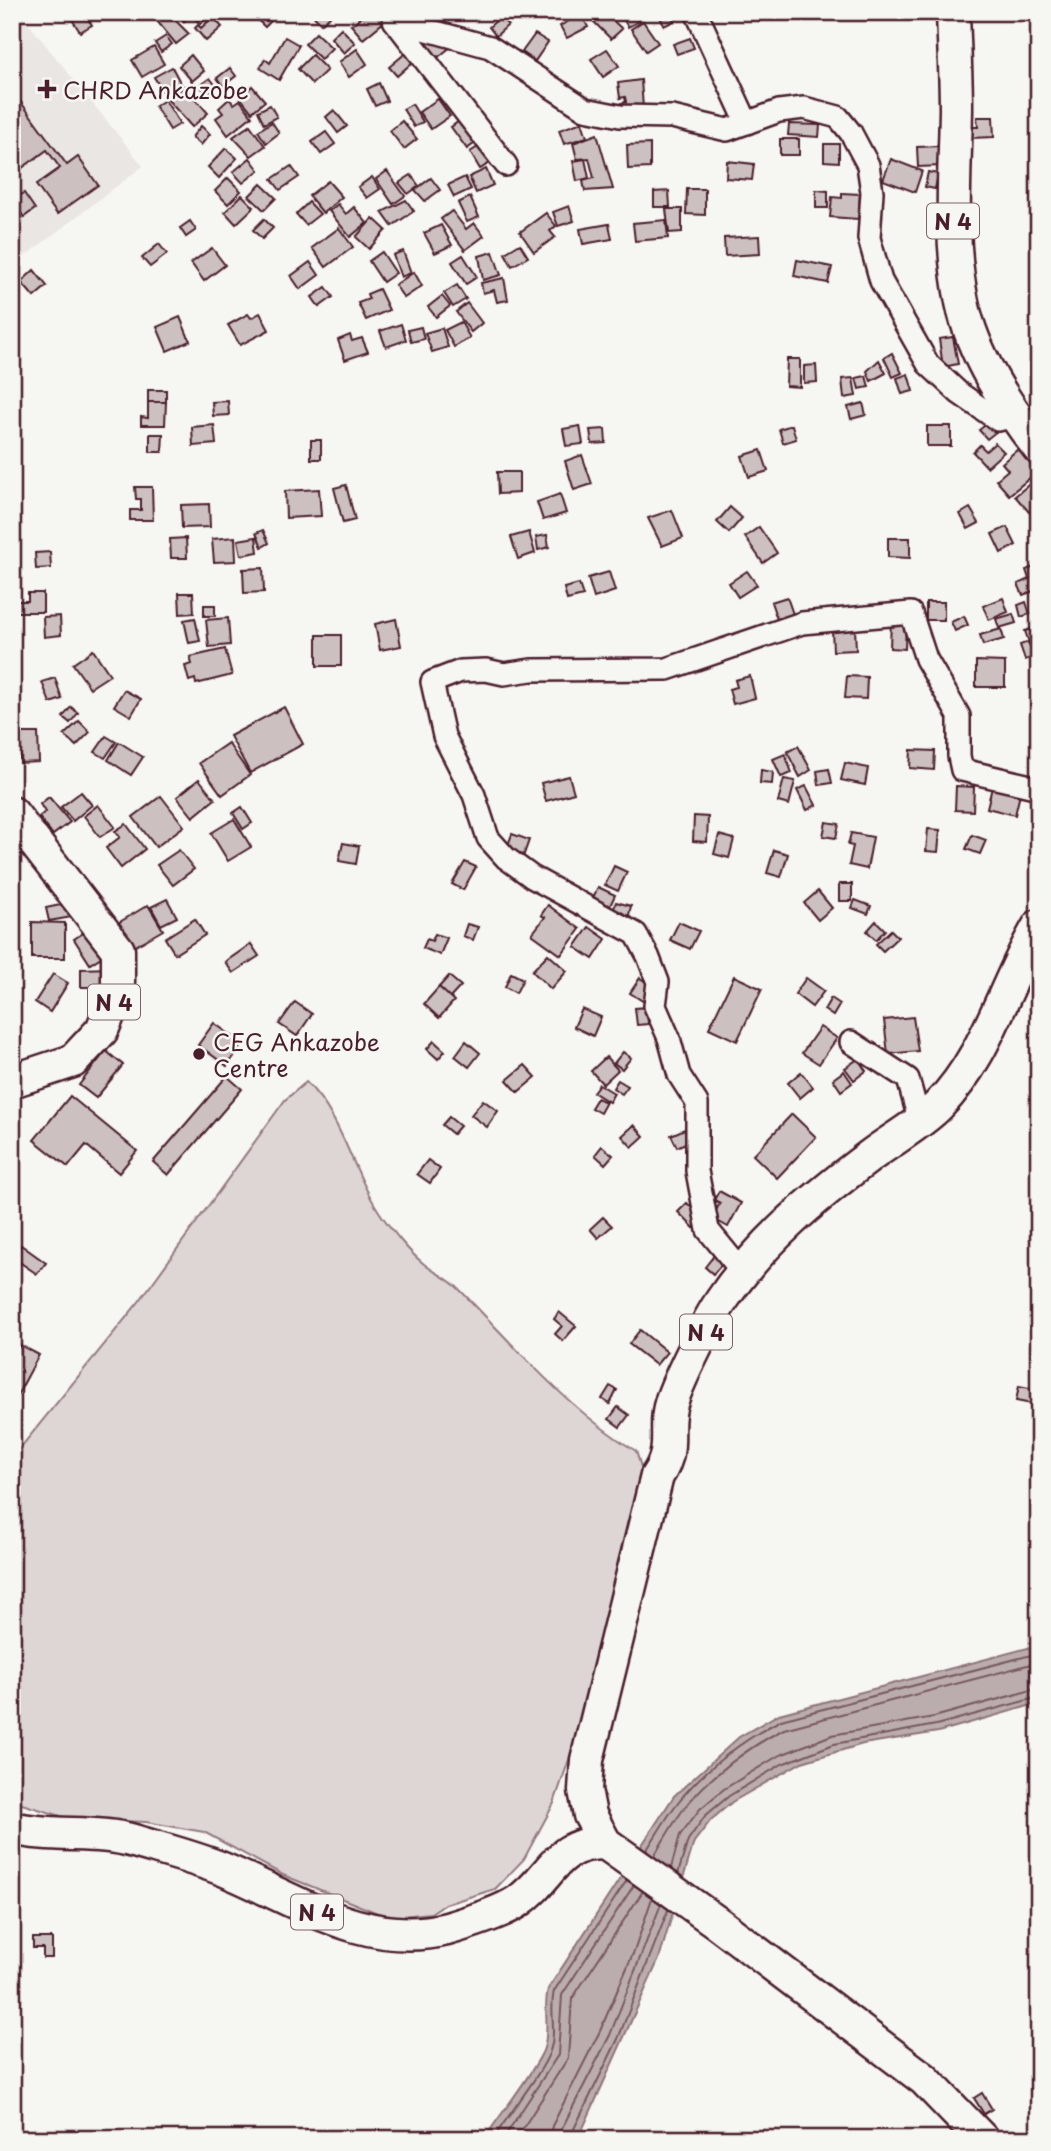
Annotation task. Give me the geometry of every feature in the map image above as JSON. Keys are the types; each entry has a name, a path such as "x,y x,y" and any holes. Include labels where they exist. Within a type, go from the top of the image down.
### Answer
{"main road":[{"name":"N 4","path":"953,12 956,105 953,230 962,303 984,363 1027,420 1039,448"},
{"name":"N 4","path":"12,813 118,950 118,991 102,1030 73,1061 12,1081"},
{"name":"N 4","path":"982,2139 924,2079 719,1924 605,1843 590,1815 585,1790 587,1760 657,1476 668,1461 671,1402 721,1300 759,1252 816,1197 938,1106 978,1052 1002,1006 1023,953 1039,926"},
{"name":"N 4","path":"12,1828 34,1834 130,1840 223,1869 328,1917 383,1934 446,1929 516,1903 559,1858 582,1843 605,1843"}],"street":[{"path":"696,12 747,123"},
{"path":"392,17 490,47 585,109 620,116 672,117 727,130 779,111 804,108 838,117 851,133 868,165 872,192 869,238 881,281 928,364 959,393 998,420 1027,420"},
{"path":"392,17 506,165"},
{"path":"744,1274 708,1230 697,1171 697,1103 679,1075 669,1038 656,1006 655,993 659,982 656,970 636,934 532,877 506,858 488,838 474,795 444,736 432,682 461,671 486,670 504,674 531,670 667,669 802,623 911,613 926,659 959,716 959,756 962,770 1039,788"},
{"path":"851,1042 908,1079 919,1119"}],"shaded area":[{"name":"CHRD Ankazobe","path":"12,12 19,12 143,166 12,266"},
{"path":"306,1082 330,1112 372,1199 402,1242 424,1264 459,1289 521,1354 587,1416 636,1451 650,1496 589,1702 554,1803 524,1859 495,1889 443,1905 431,1913 402,1916 380,1914 283,1875 204,1832 146,1822 71,1819 12,1801 12,1458 138,1303 285,1100"}],"water":[{"path":"1039,1645 1039,1703 938,1732 863,1744 802,1762 732,1802 711,1820 694,1842 659,1959 584,2126 574,2139 484,2139 526,2080 544,2048 548,1989 674,1796 739,1737 779,1714"}],"building":[{"path":"83,12 92,25 80,32 68,13"},
{"path":"167,12 189,34 176,44 157,21"},
{"path":"177,12 196,12 184,21"},
{"path":"198,12 214,12 200,24 193,16"},
{"path":"249,12 269,12 275,17 265,27"},
{"path":"310,12 328,12 331,15 321,24"},
{"path":"367,12 378,12 385,21 363,39 351,25"},
{"path":"449,12 471,12 471,13 454,21"},
{"path":"585,12 597,12 598,13 591,19"},
{"path":"604,12 622,29 611,39 594,22"},
{"path":"634,12 639,21 628,27 622,17"},
{"path":"658,12 670,12 674,21 664,26"},
{"path":"581,14 588,27 567,38 560,26"},
{"path":"213,17 222,27 206,41 195,28 198,25 201,28"},
{"path":"500,17 508,25 496,36 489,27"},
{"path":"643,21 658,43 646,51 631,29"},
{"path":"341,28 355,43 344,53 331,38"},
{"path":"316,33 332,48 321,59 305,44"},
{"path":"417,33 452,46 432,62"},
{"path":"535,34 548,42 535,61 522,52"},
{"path":"166,36 172,44 161,52 155,43"},
{"path":"285,37 299,45 279,80 260,68 265,59 270,63"},
{"path":"690,38 694,48 677,54 673,44"},
{"path":"154,47 164,64 142,77 132,60"},
{"path":"357,49 367,64 349,77 339,62"},
{"path":"607,49 619,66 603,77 591,59"},
{"path":"407,52 414,61 397,76 389,67"},
{"path":"191,55 204,71 192,81 179,66"},
{"path":"312,55 327,70 312,84 298,69"},
{"path":"172,67 181,84 164,93 154,77"},
{"path":"230,68 236,76 223,86 217,78"},
{"path":"210,78 217,87 207,95 200,85"},
{"path":"641,80 643,108 622,110 621,103 626,102 625,97 620,98 618,83"},
{"path":"379,83 387,101 375,106 367,89"},
{"path":"184,86 208,113 192,127 168,100"},
{"path":"252,86 265,101 252,112 240,97"},
{"path":"12,90 67,165 78,157 98,185 57,214 36,185 60,168 47,150 18,171 15,168 12,170"},
{"path":"229,99 234,104 240,100 252,116 228,135 216,118 223,113 219,108"},
{"path":"438,99 450,116 431,129 419,112"},
{"path":"165,100 180,124 170,130 155,106"},
{"path":"412,104 423,122 414,127 403,109"},
{"path":"270,105 277,117 264,124 258,111"},
{"path":"334,110 347,126 338,133 326,117"},
{"path":"466,116 482,138 467,149 451,127"},
{"path":"977,117 993,117 994,137 970,138 969,127 978,127"},
{"path":"402,121 417,139 404,149 390,131"},
{"path":"272,122 279,133 266,143 258,131"},
{"path":"582,122 587,137 564,144 559,130"},
{"path":"789,124 820,125 819,137 788,135"},
{"path":"250,125 265,146 251,156 233,137"},
{"path":"201,126 210,134 201,145 192,137"},
{"path":"326,132 335,144 321,154 312,142"},
{"path":"597,134 613,189 585,191 583,181 594,178 589,158 577,159 573,143"},
{"path":"780,139 799,139 799,155 780,155"},
{"path":"483,144 493,161 480,169 470,152"},
{"path":"650,144 650,168 628,169 627,145"},
{"path":"824,144 839,144 839,162 824,161"},
{"path":"941,146 941,166 918,167 917,147"},
{"path":"226,148 237,158 219,178 208,167"},
{"path":"250,158 259,170 243,183 233,172"},
{"path":"585,159 589,178 577,181 573,161"},
{"path":"891,159 922,171 915,192 883,180"},
{"path":"727,161 754,164 752,180 726,178"},
{"path":"291,166 299,177 280,190 272,179"},
{"path":"486,169 493,185 476,193 469,177"},
{"path":"387,171 405,196 393,204 376,179"},
{"path":"928,172 938,174 935,189 925,187"},
{"path":"411,175 419,186 408,194 399,183"},
{"path":"372,177 380,189 367,198 358,187"},
{"path":"465,177 471,189 454,197 448,185"},
{"path":"228,178 241,191 228,204 215,191"},
{"path":"431,178 440,190 425,201 415,190"},
{"path":"328,181 342,197 323,213 309,196"},
{"path":"261,184 276,198 264,210 249,196"},
{"path":"687,189 705,189 705,215 686,214"},
{"path":"816,190 828,191 828,208 816,208"},
{"path":"669,191 670,207 654,207 654,192"},
{"path":"24,193 35,209 24,217 12,201"},
{"path":"842,193 860,194 858,219 830,217 832,197 842,198"},
{"path":"242,195 254,207 236,224 225,212"},
{"path":"470,197 479,217 467,222 458,203"},
{"path":"406,200 414,211 392,226 382,212"},
{"path":"309,202 320,214 306,225 296,214"},
{"path":"338,204 346,214 354,207 367,223 350,237 329,211"},
{"path":"569,206 574,221 558,226 553,212"},
{"path":"666,209 682,209 682,232 669,233"},
{"path":"452,211 466,229 474,223 484,236 465,250 441,219"},
{"path":"546,213 556,226 550,231 555,237 534,252 520,232"},
{"path":"373,218 386,230 369,249 356,237"},
{"path":"264,219 273,228 262,239 253,230"},
{"path":"666,220 668,238 635,241 633,223"},
{"path":"190,221 196,230 186,237 180,228"},
{"path":"609,224 612,239 583,244 580,229"},
{"path":"441,225 452,245 435,253 424,233"},
{"path":"339,228 353,247 326,267 312,248"},
{"path":"759,236 760,254 725,256 724,238"},
{"path":"159,244 167,254 150,267 142,258"},
{"path":"520,244 528,257 512,266 505,253"},
{"path":"212,248 225,265 204,281 191,263"},
{"path":"403,251 411,273 401,277 393,255"},
{"path":"382,252 396,273 383,282 369,261"},
{"path":"493,252 501,275 483,280 479,256"},
{"path":"463,255 477,277 466,284 452,262"},
{"path":"797,260 832,267 828,283 794,276"},
{"path":"310,262 319,275 300,289 291,276"},
{"path":"34,270 47,286 34,297 21,282"},
{"path":"414,272 422,286 404,298 395,285"},
{"path":"504,278 508,300 497,302 494,290 483,293 481,283"},
{"path":"457,285 466,299 453,307 444,293"},
{"path":"326,287 333,297 319,307 312,297"},
{"path":"379,289 389,310 366,320 358,303 369,299 367,294"},
{"path":"442,296 450,306 436,317 428,307"},
{"path":"467,303 482,323 471,332 456,312"},
{"path":"260,313 269,330 240,345 228,325 248,314 251,318"},
{"path":"180,317 190,341 167,351 157,327"},
{"path":"461,322 470,338 454,347 445,330"},
{"path":"401,324 406,340 386,347 380,331"},
{"path":"421,327 424,339 411,342 408,330"},
{"path":"442,328 448,347 432,352 425,333"},
{"path":"350,335 352,341 362,338 368,352 345,360 338,340"},
{"path":"953,337 958,364 943,367 939,339"},
{"path":"892,353 902,373 893,377 884,358"},
{"path":"787,359 800,359 800,387 786,386"},
{"path":"879,360 886,373 871,381 867,371"},
{"path":"816,365 817,382 804,383 804,366"},
{"path":"908,374 913,391 902,394 897,378"},
{"path":"866,376 869,387 859,389 856,378"},
{"path":"853,378 856,396 844,398 842,379"},
{"path":"148,390 166,390 166,402 148,402"},
{"path":"228,401 229,415 213,416 212,402"},
{"path":"148,402 166,402 165,425 141,425 141,417 148,418"},
{"path":"863,403 866,415 851,419 848,407"},
{"path":"989,422 997,431 987,439 979,430"},
{"path":"214,425 216,444 193,446 192,427"},
{"path":"792,425 796,439 783,443 779,429"},
{"path":"580,426 583,444 566,446 563,429"},
{"path":"927,426 951,426 951,446 927,446"},
{"path":"605,429 606,443 592,444 590,430"},
{"path":"150,434 163,434 162,452 150,452"},
{"path":"311,440 321,440 321,459 311,459"},
{"path":"995,443 1004,452 987,467 973,452 980,445 986,451"},
{"path":"1018,449 1037,472 1009,495 996,480 1008,470 1002,463"},
{"path":"761,450 768,471 749,477 742,456"},
{"path":"582,455 592,484 574,490 565,461"},
{"path":"497,472 519,472 519,493 498,494"},
{"path":"1032,482 1039,490 1039,504 1029,512 1015,496"},
{"path":"346,485 355,520 343,523 334,488"},
{"path":"135,487 152,487 153,520 130,520 130,510 141,510 141,499 136,499"},
{"path":"319,489 321,516 286,518 285,491"},
{"path":"560,494 566,513 543,520 537,502"},
{"path":"209,504 210,527 182,528 181,505"},
{"path":"730,507 742,518 729,533 717,522"},
{"path":"970,508 979,523 968,529 960,514"},
{"path":"672,510 683,538 662,546 648,518"},
{"path":"759,527 777,553 763,563 745,537"},
{"path":"1007,527 1016,545 1001,553 992,534"},
{"path":"263,530 269,543 262,547 256,533"},
{"path":"529,532 535,553 518,559 511,537"},
{"path":"547,535 549,547 538,550 536,537"},
{"path":"235,537 236,561 214,562 212,539"},
{"path":"256,537 258,552 241,555 238,540"},
{"path":"186,538 187,558 171,558 170,539"},
{"path":"888,538 910,538 910,558 888,557"},
{"path":"50,552 51,568 36,569 35,553"},
{"path":"1039,565 1039,589 1023,595 1018,584 1029,579 1026,570"},
{"path":"263,568 264,592 244,593 243,569"},
{"path":"747,571 757,585 738,597 729,583"},
{"path":"609,572 615,591 594,598 588,578"},
{"path":"579,584 583,596 567,600 564,588"},
{"path":"28,593 43,593 43,612 14,612 14,601 28,601"},
{"path":"179,593 193,593 194,613 180,614"},
{"path":"787,597 794,617 778,622 771,602"},
{"path":"1003,598 1008,612 989,620 983,606"},
{"path":"926,602 944,602 944,620 926,620"},
{"path":"1026,602 1030,614 1021,617 1018,605"},
{"path":"204,605 215,605 215,616 204,616"},
{"path":"1013,614 1016,623 999,628 996,619"},
{"path":"60,616 61,635 44,637 43,617"},
{"path":"964,616 968,625 955,631 951,622"},
{"path":"195,618 200,641 189,643 184,620"},
{"path":"228,618 230,645 209,647 206,620"},
{"path":"396,619 401,646 380,650 375,624"},
{"path":"891,619 906,619 905,649 890,648"},
{"path":"855,628 856,650 833,651 832,630"},
{"path":"1035,628 1039,655 1034,657 1025,631"},
{"path":"1001,629 1004,639 983,645 980,635"},
{"path":"317,635 341,635 341,666 317,666"},
{"path":"1028,642 1034,657 1025,660 1020,645"},
{"path":"225,649 232,675 196,684 195,679 189,681 185,666 192,664 190,657"},
{"path":"93,650 110,675 90,688 73,664"},
{"path":"976,661 1005,662 1005,687 976,687"},
{"path":"750,676 755,698 733,704 729,689 737,687 735,680"},
{"path":"847,676 867,677 866,699 845,698"},
{"path":"55,678 62,699 50,703 42,682"},
{"path":"124,690 141,699 131,716 114,706"},
{"path":"71,707 78,713 70,723 63,717"},
{"path":"284,707 303,744 250,773 230,736"},
{"path":"79,721 90,732 76,746 64,735"},
{"path":"19,733 38,733 39,762 20,763"},
{"path":"106,736 116,742 105,758 95,752"},
{"path":"119,742 143,757 131,775 108,760"},
{"path":"228,743 250,775 222,795 199,763"},
{"path":"798,746 811,770 800,777 787,752"},
{"path":"911,750 935,751 934,770 910,768"},
{"path":"785,754 792,773 781,777 773,759"},
{"path":"845,763 868,768 865,785 841,780"},
{"path":"829,769 832,783 819,785 817,771"},
{"path":"761,770 773,772 772,784 760,783"},
{"path":"569,776 574,793 546,801 541,783"},
{"path":"199,779 215,799 193,817 177,797"},
{"path":"784,779 795,781 789,805 778,802"},
{"path":"806,786 816,805 807,810 797,790"},
{"path":"956,786 974,787 973,811 955,810"},
{"path":"992,787 1020,794 1015,815 987,808"},
{"path":"81,792 92,805 73,821 61,807"},
{"path":"161,796 184,826 156,847 133,817"},
{"path":"49,797 70,822 53,835 39,817 45,812 40,804"},
{"path":"98,805 115,827 100,837 84,816"},
{"path":"242,807 252,823 243,829 233,813"},
{"path":"694,816 708,817 707,842 693,841"},
{"path":"234,819 251,847 228,861 211,833"},
{"path":"826,822 839,824 836,838 823,836"},
{"path":"126,824 145,849 121,868 106,848 120,837 115,831"},
{"path":"928,829 940,830 938,852 926,851"},
{"path":"851,833 873,837 867,869 849,865 853,846 848,845"},
{"path":"512,834 529,840 523,857 506,851"},
{"path":"719,835 734,839 729,858 714,854"},
{"path":"972,835 986,840 980,854 966,849"},
{"path":"343,843 359,846 356,864 339,861"},
{"path":"179,850 194,869 173,885 157,865"},
{"path":"774,850 788,854 781,877 767,873"},
{"path":"465,862 476,867 463,890 452,884"},
{"path":"614,866 627,872 618,891 605,885"},
{"path":"839,884 852,884 852,901 839,901"},
{"path":"598,887 615,895 608,910 591,902"},
{"path":"818,891 832,908 818,920 804,903"},
{"path":"167,899 177,917 161,925 151,907"},
{"path":"855,900 871,906 868,914 852,908"},
{"path":"616,902 631,906 628,919 612,915"},
{"path":"70,903 72,917 49,921 46,908"},
{"path":"148,905 163,930 132,948 118,923"},
{"path":"548,905 580,929 561,955 532,934 545,917 541,915"},
{"path":"195,919 205,935 175,954 165,938"},
{"path":"876,921 885,930 876,940 867,931"},
{"path":"32,922 65,923 65,958 32,958"},
{"path":"679,922 699,931 690,949 670,940"},
{"path":"467,924 478,927 473,940 463,936"},
{"path":"589,927 606,939 593,959 575,947"},
{"path":"88,930 104,955 90,964 74,939"},
{"path":"891,930 898,937 883,951 876,944"},
{"path":"435,934 447,938 440,955 423,948 427,939 432,941"},
{"path":"251,944 259,956 233,973 225,962"},
{"path":"548,954 567,971 551,989 532,971"},
{"path":"109,968 109,987 81,987 81,969"},
{"path":"511,973 523,979 516,993 505,987"},
{"path":"53,974 68,983 50,1012 35,1002"},
{"path":"449,976 461,986 450,998 439,987"},
{"path":"734,976 762,989 737,1041 709,1028"},
{"path":"640,978 655,988 646,1003 630,993"},
{"path":"806,978 824,991 812,1007 795,994"},
{"path":"439,987 454,1001 439,1018 424,1004"},
{"path":"831,998 840,1004 833,1016 824,1010"},
{"path":"295,1002 312,1014 297,1036 279,1024"},
{"path":"647,1007 648,1024 637,1025 635,1008"},
{"path":"582,1009 601,1017 593,1036 574,1027"},
{"path":"913,1017 918,1051 888,1054 884,1020"},
{"path":"214,1023 243,1044 227,1066 198,1045"},
{"path":"820,1027 837,1038 819,1064 802,1053"},
{"path":"434,1041 445,1051 438,1059 427,1049"},
{"path":"466,1041 480,1053 469,1067 455,1056"},
{"path":"106,1051 123,1065 96,1098 79,1085"},
{"path":"623,1052 631,1058 622,1069 614,1063"},
{"path":"606,1057 618,1070 603,1084 591,1071"},
{"path":"858,1059 866,1071 854,1080 845,1068"},
{"path":"525,1065 536,1077 518,1092 507,1080"},
{"path":"844,1071 852,1083 841,1091 833,1079"},
{"path":"801,1072 813,1087 800,1098 788,1083"},
{"path":"227,1076 242,1089 168,1175 153,1162"},
{"path":"618,1080 628,1086 622,1094 613,1088"},
{"path":"599,1084 614,1093 609,1102 593,1092"},
{"path":"70,1096 137,1151 119,1173 86,1145 68,1167 34,1140"},
{"path":"597,1098 606,1102 600,1113 591,1108"},
{"path":"483,1100 498,1111 487,1127 471,1115"},
{"path":"792,1114 816,1137 777,1178 753,1155"},
{"path":"449,1117 460,1126 453,1134 442,1125"},
{"path":"634,1125 644,1136 632,1147 622,1136"},
{"path":"689,1127 694,1139 677,1147 671,1135"},
{"path":"602,1146 613,1155 605,1164 595,1155"},
{"path":"428,1160 440,1169 430,1183 417,1174"},
{"path":"719,1191 741,1203 728,1227 712,1218 720,1203 714,1200"},
{"path":"687,1203 703,1219 694,1228 678,1212"},
{"path":"603,1217 612,1226 598,1238 590,1229"},
{"path":"21,1245 46,1263 37,1274 12,1257"},
{"path":"716,1253 725,1261 713,1274 705,1267"},
{"path":"559,1312 576,1326 563,1341 555,1334 562,1326 554,1319"},
{"path":"640,1330 667,1352 656,1365 629,1344"},
{"path":"20,1345 39,1355 12,1405 12,1359"},
{"path":"1036,1381 1039,1382 1039,1405 1032,1404"},
{"path":"610,1386 617,1390 610,1404 602,1399"},
{"path":"1019,1386 1035,1389 1032,1404 1016,1401"},
{"path":"618,1407 629,1415 620,1427 609,1419"},
{"path":"33,1938 52,1938 52,1958 43,1958 43,1948 33,1948"},
{"path":"982,2093 992,2109 984,2114 974,2098"}],"place":[{"name":"CHRD Ankazobe","path":"47,89"},
{"name":"CEG Ankazobe Centre","path":"199,1054"}]}
